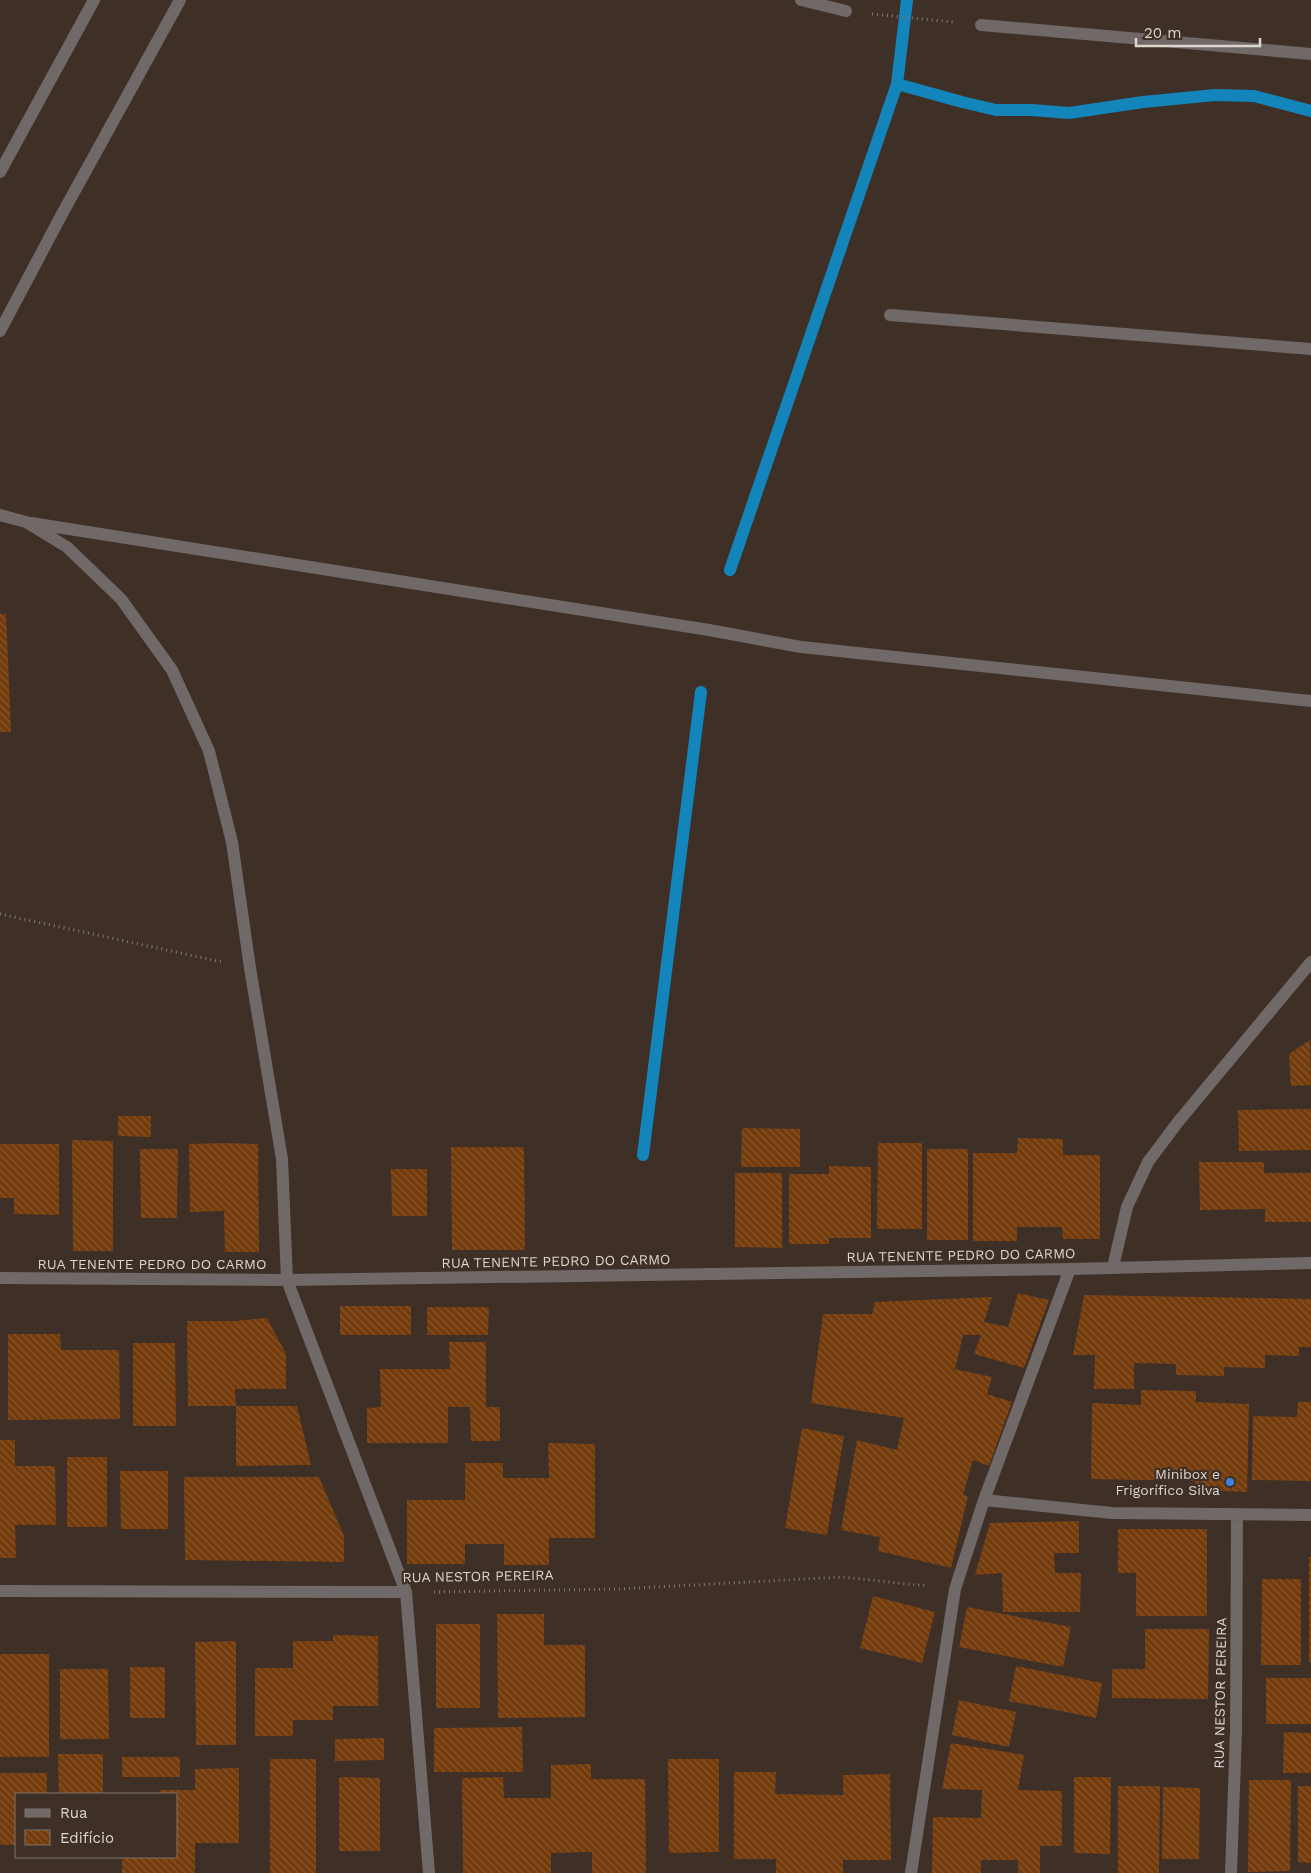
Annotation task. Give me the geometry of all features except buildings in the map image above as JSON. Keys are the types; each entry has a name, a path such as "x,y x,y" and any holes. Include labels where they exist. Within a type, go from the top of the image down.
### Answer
{"street":[{"path":"0,172 94,0"},
{"path":"0,332 62,214 180,0"},
{"path":"802,0 846,11"},
{"path":"981,25 1311,54"},
{"path":"890,315 1311,348"},
{"path":"0,515 26,522 709,630 801,647 1311,701"},
{"path":"26,522 67,547 121,599 172,670 209,751 232,842 250,968 282,1159 287,1280 406,1592 429,1873"},
{"path":"1113,1267 1127,1207 1148,1162 1178,1122 1311,962"},
{"name":"RUA TENENTE PEDRO DO CARMO","path":"0,1278 287,1280 1070,1269 1311,1263"},
{"path":"911,1873 955,1589 984,1500 1070,1269"},
{"path":"984,1500 1112,1513 1311,1515"},
{"name":"RUA NESTOR PEREIRA","path":"1231,1873 1236,1731 1237,1514"},
{"name":"RUA NESTOR PEREIRA","path":"0,1591 406,1592"}],"path":[{"path":"846,11 981,25"},
{"path":"0,914 250,968"},
{"name":"RUA NESTOR PEREIRA","path":"406,1592 619,1589 842,1577 955,1589"}],"waterway":[{"path":"730,570 897,84 907,0"},
{"path":"897,84 996,110 1069,113 1143,102 1215,95 1254,96 1311,111"},
{"path":"643,1155 701,692"}],"place":[{"name":"Minibox e Frigorífico Silva","path":"1230,1482"}]}
